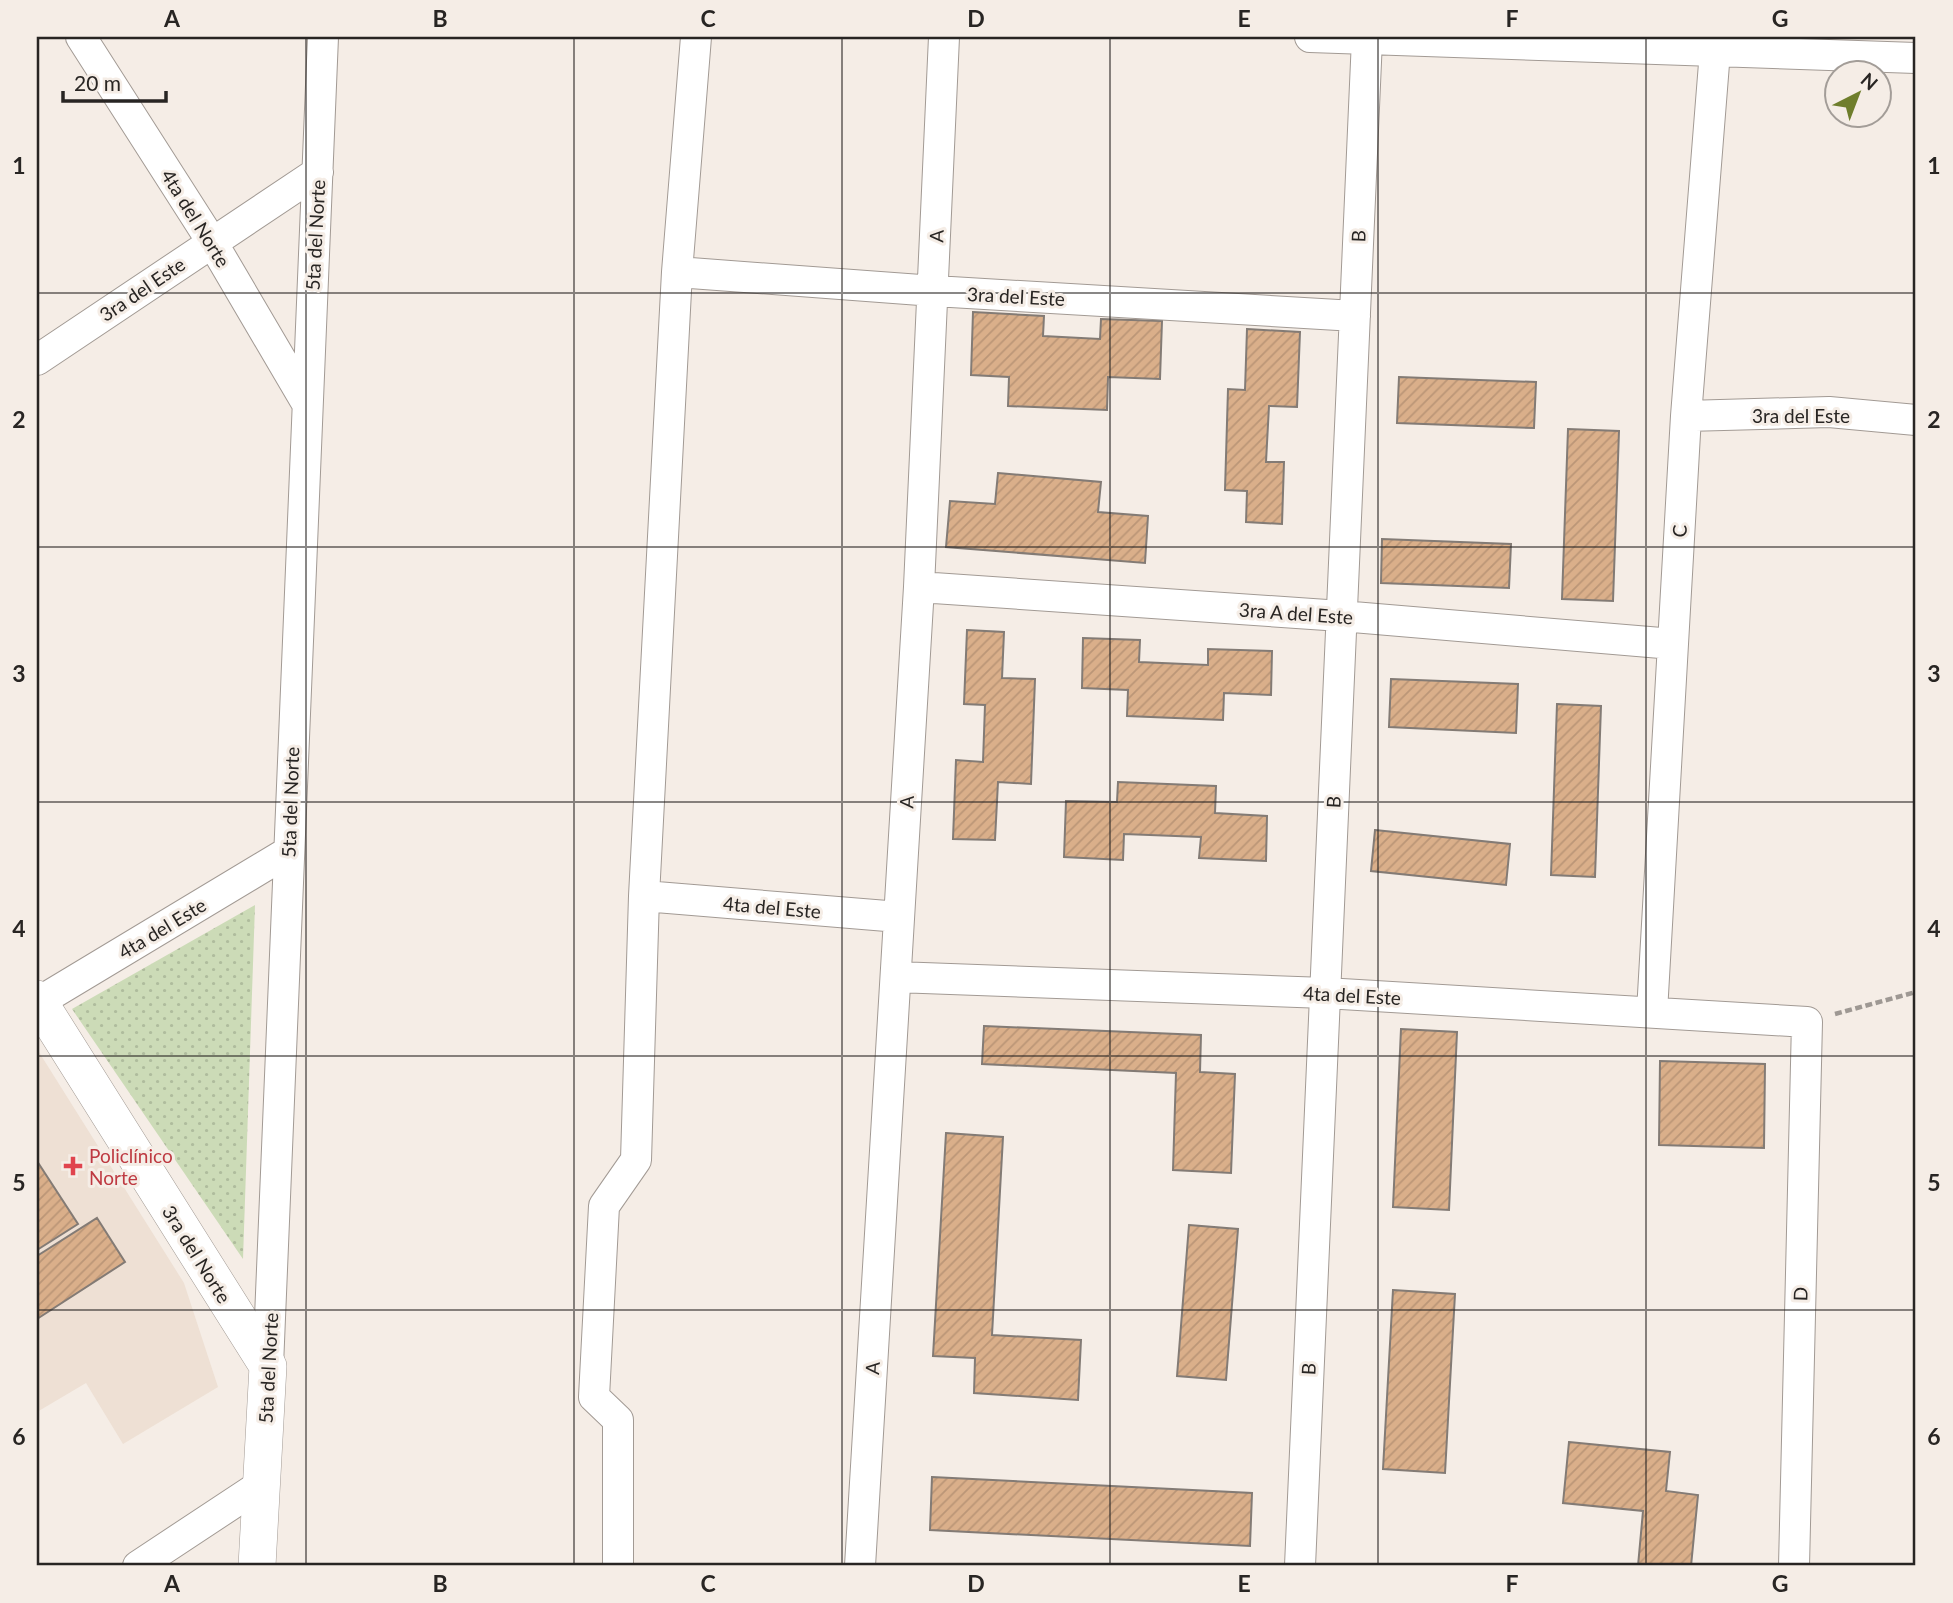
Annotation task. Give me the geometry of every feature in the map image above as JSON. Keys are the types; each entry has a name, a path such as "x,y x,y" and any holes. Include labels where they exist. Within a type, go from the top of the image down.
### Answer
{"street":[{"name":"4ta del Norte","path":"81,37 212,242 306,402"},
{"name":"5ta del Norte","path":"257,1566 268,1366 323,37"},
{"path":"618,1566 618,1420 594,1397 604,1206 636,1160 644,897 677,272 696,37"},
{"name":"A","path":"860,1566 919,587 944,37"},
{"path":"1310,37 1916,58"},
{"name":"B","path":"1300,1566 1367,39"},
{"name":"C","path":"1652,1012 1686,416 1716,51"},
{"name":"3ra del Este","path":"37,359 318,172"},
{"name":"3ra del Este","path":"677,272 934,291 1355,316"},
{"name":"3ra del Este","path":"1686,416 1829,412 1916,420"},
{"name":"3ra A del Este","path":"919,587 1341,616 1673,644"},
{"name":"4ta del Este","path":"37,1001 288,852"},
{"name":"4ta del Este","path":"644,897 899,917"},
{"name":"4ta del Este","path":"896,977 1325,993 1807,1022"},
{"name":"3ra del Norte","path":"37,1001 268,1366"},
{"name":"D","path":"1794,1566 1807,1022"},
{"path":"138,1566 262,1484"}],"path":[{"path":"1807,1022 1916,992"}],"shaded area":[{"name":"Policlínico Norte","path":"37,1049 184,1283 218,1387 123,1444 86,1383 37,1412"}],"green space":[{"path":"255,905 243,1259 72,1009"}],"building":[{"path":"973,312 1044,316 1043,336 1100,339 1101,319 1162,321 1160,379 1108,377 1107,410 1008,406 1009,377 971,375"},
{"path":"1247,329 1300,332 1297,407 1269,406 1266,462 1284,462 1282,524 1246,522 1247,491 1225,490 1228,389 1245,390"},
{"path":"1399,377 1536,382 1534,428 1397,423"},
{"path":"1568,429 1619,431 1613,601 1562,599"},
{"path":"998,473 1101,482 1098,512 1148,516 1145,563 946,547 950,501 995,504"},
{"path":"1382,539 1511,544 1509,588 1381,583"},
{"path":"967,630 1004,632 1002,678 1035,679 1031,784 998,782 995,840 953,839 956,760 983,762 985,705 964,704"},
{"path":"1083,638 1140,640 1139,662 1208,665 1208,649 1272,651 1271,695 1224,693 1223,720 1127,716 1128,690 1082,688"},
{"path":"1391,679 1518,684 1516,733 1389,727"},
{"path":"1557,704 1601,706 1595,877 1551,875"},
{"path":"1118,782 1216,786 1215,813 1267,816 1266,861 1199,858 1201,837 1124,834 1123,860 1064,857 1066,801 1117,802"},
{"path":"1375,830 1510,844 1506,885 1371,871"},
{"path":"984,1026 1201,1035 1200,1072 1235,1074 1231,1173 1173,1170 1176,1073 982,1064"},
{"path":"1401,1029 1457,1032 1449,1210 1393,1207"},
{"path":"1660,1061 1765,1064 1764,1148 1659,1145"},
{"path":"946,1133 1003,1137 992,1335 1081,1340 1078,1400 974,1393 975,1358 933,1356"},
{"path":"37,1161 78,1224 37,1250"},
{"path":"97,1218 125,1262 37,1319 37,1256"},
{"path":"1189,1225 1238,1229 1226,1380 1177,1376"},
{"path":"1393,1290 1455,1294 1445,1473 1383,1469"},
{"path":"1569,1442 1670,1452 1666,1491 1698,1495 1691,1566 1638,1566 1643,1511 1563,1503"},
{"path":"932,1477 1252,1493 1250,1546 930,1530"}],"place":[{"name":"Policlínico Norte","path":"73,1166"}]}
